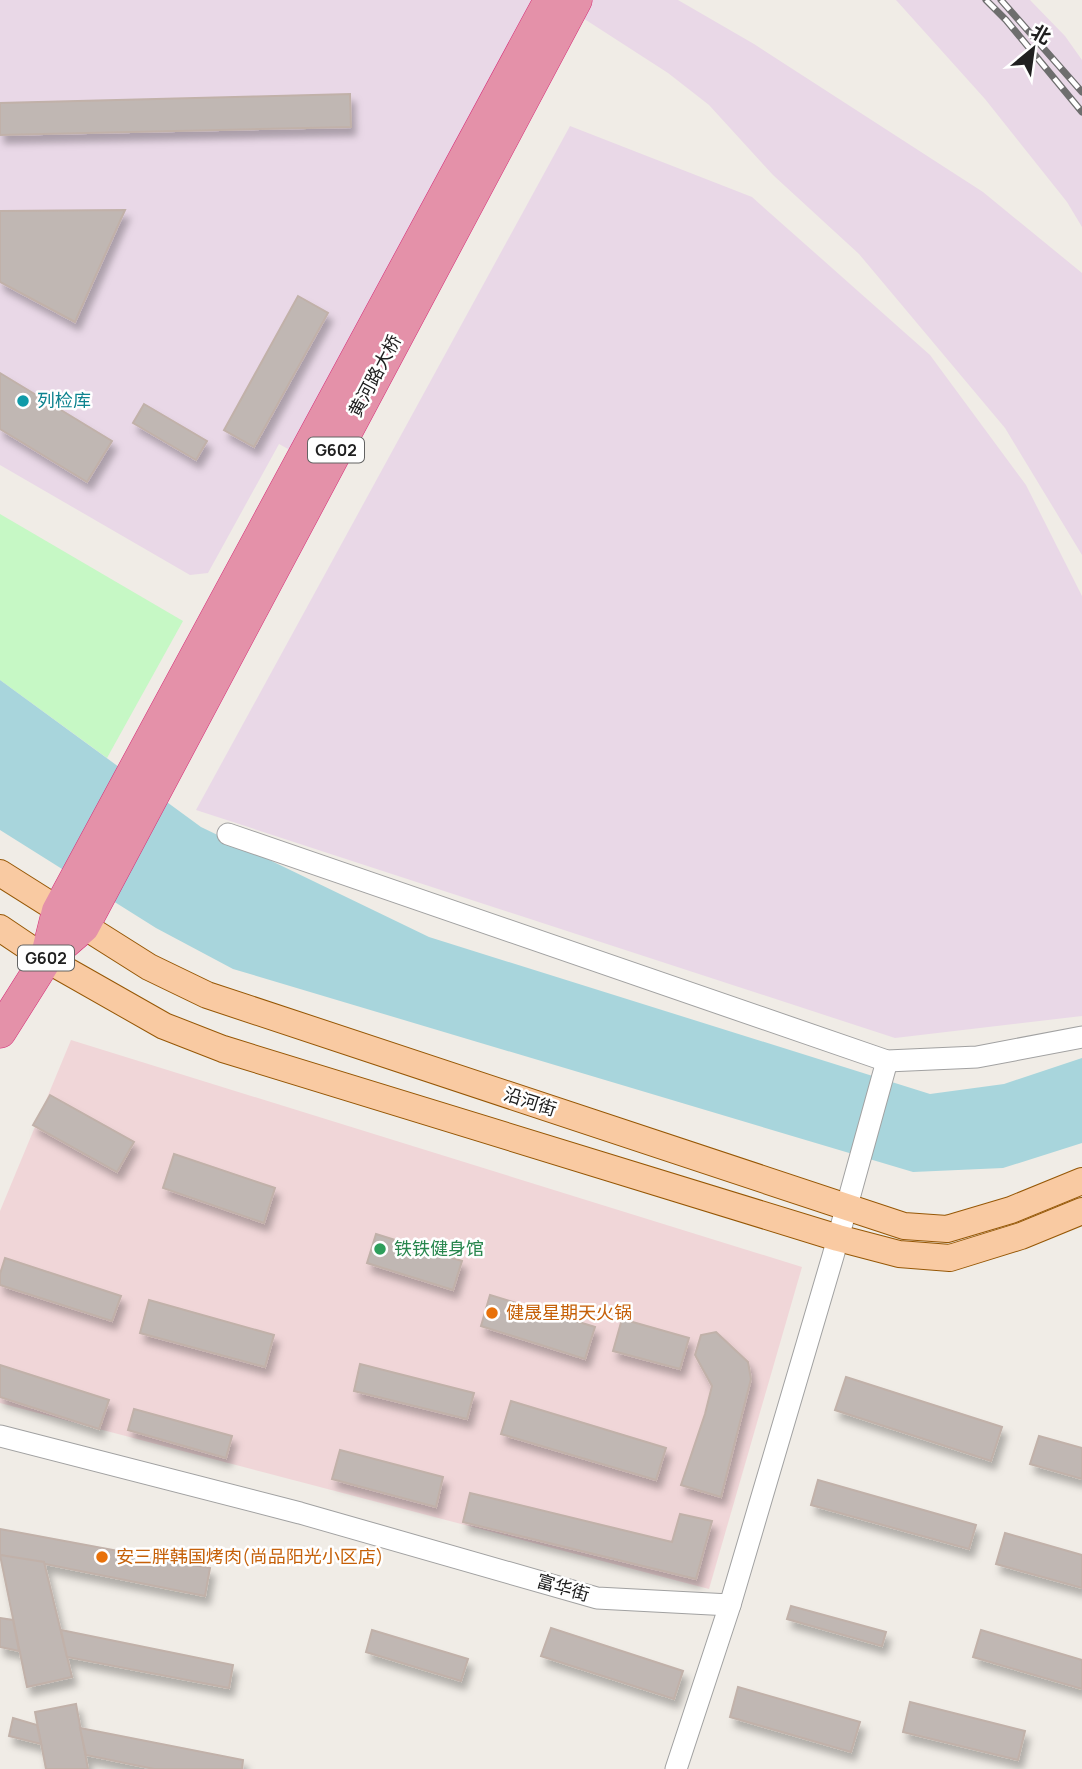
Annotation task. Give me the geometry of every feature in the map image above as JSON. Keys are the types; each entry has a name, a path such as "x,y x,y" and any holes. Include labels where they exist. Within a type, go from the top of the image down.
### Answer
{"highway":[{"name":"黄河路大桥","path":"78,906 550,0"},
{"name":"黄河路大桥","path":"78,906 576,0"},
{"name":"G602","path":"0,1032 78,906"}],"main road":[{"name":"沿河街","path":"0,873 78,906 158,972 207,995 904,1226 947,1229 1011,1210 1082,1181"},
{"path":"0,928 46,959 163,1027 223,1048 838,1238 899,1254 950,1258 1021,1236 1082,1211"}],"street":[{"path":"228,834 887,1061 977,1057 1082,1037"},
{"path":"676,1769 730,1605 887,1061"},
{"name":"富华街","path":"0,1436 300,1513 597,1598 730,1605"}],"shaded area":[{"path":"0,0 543,0 299,455 279,444 208,573 190,575 0,465"},
{"path":"555,0 678,0 754,44 983,192 1082,273 1082,555 1005,428 859,254 773,175 709,105 668,73"},
{"path":"896,0 1030,0 1065,36 1082,60 1082,227 1067,202 985,99"},
{"path":"570,126 752,197 930,355 1026,485 1082,596 1082,1016 895,1038 196,810"},
{"path":"71,1040 802,1267 709,1589 0,1403 0,1211"}],"green space":[{"path":"0,514 183,621 107,758 0,680"}],"water":[{"path":"0,680 201,827 429,937 930,1094 1004,1084 1082,1058 1082,1143 1003,1168 913,1172 233,969 156,928 0,830"}],"building":[{"path":"350,94 351,127 0,135 0,103"},
{"path":"125,210 75,322 0,282 0,211"},
{"path":"298,296 328,313 254,447 224,430"},
{"name":"列检库","path":"0,373 112,441 87,482 0,429"},
{"path":"144,404 207,441 196,460 133,423"},
{"path":"50,1095 134,1142 117,1172 33,1125"},
{"path":"174,1154 275,1188 264,1223 163,1188"},
{"path":"376,1234 462,1261 453,1290 367,1263"},
{"path":"5,1258 121,1296 112,1321 0,1285"},
{"path":"490,1295 595,1327 585,1359 481,1326"},
{"path":"149,1300 274,1335 265,1367 140,1333"},
{"path":"622,1319 689,1338 680,1369 613,1351"},
{"path":"716,1332 748,1362 751,1379 721,1497 681,1485 712,1386 695,1355 701,1335"},
{"path":"360,1364 474,1393 467,1419 354,1391"},
{"path":"0,1365 109,1400 99,1429 0,1397"},
{"path":"846,1377 1002,1427 991,1461 835,1410"},
{"path":"511,1401 666,1448 656,1480 501,1434"},
{"path":"134,1409 232,1436 226,1458 128,1430"},
{"path":"1039,1436 1082,1448 1082,1479 1030,1464"},
{"path":"340,1450 443,1477 436,1507 332,1479"},
{"path":"818,1480 976,1525 969,1549 811,1505"},
{"path":"470,1493 672,1542 680,1514 712,1521 696,1579 463,1522"},
{"path":"0,1529 210,1568 205,1596 0,1555"},
{"path":"1005,1533 1082,1555 1082,1588 996,1564"},
{"path":"0,1555 44,1562 72,1677 27,1687"},
{"path":"791,1606 886,1632 882,1646 787,1619"},
{"path":"0,1618 13,1620 19,1651 0,1647"},
{"path":"551,1628 683,1671 674,1699 541,1656"},
{"path":"61,1630 233,1665 229,1688 67,1657"},
{"path":"372,1630 468,1659 461,1681 366,1652"},
{"path":"981,1630 1082,1660 1082,1689 973,1657"},
{"path":"738,1687 860,1722 851,1752 730,1717"},
{"path":"910,1702 1025,1731 1018,1760 903,1732"},
{"path":"76,1704 88,1769 46,1769 35,1712"},
{"path":"13,1718 37,1725 41,1744 9,1736"},
{"path":"80,1728 243,1760 242,1769 154,1769 86,1755"}],"railway":[{"path":"986,0 1006,20 1082,112"},
{"path":"1001,0 1082,92"}],"place":[{"name":"列检库","path":"23,401"},
{"name":"铁铁健身馆","path":"380,1249"},
{"name":"健晟星期天火锅","path":"492,1313"},
{"name":"安三胖韩国烤肉(尚品阳光小区店)","path":"102,1557"}]}
